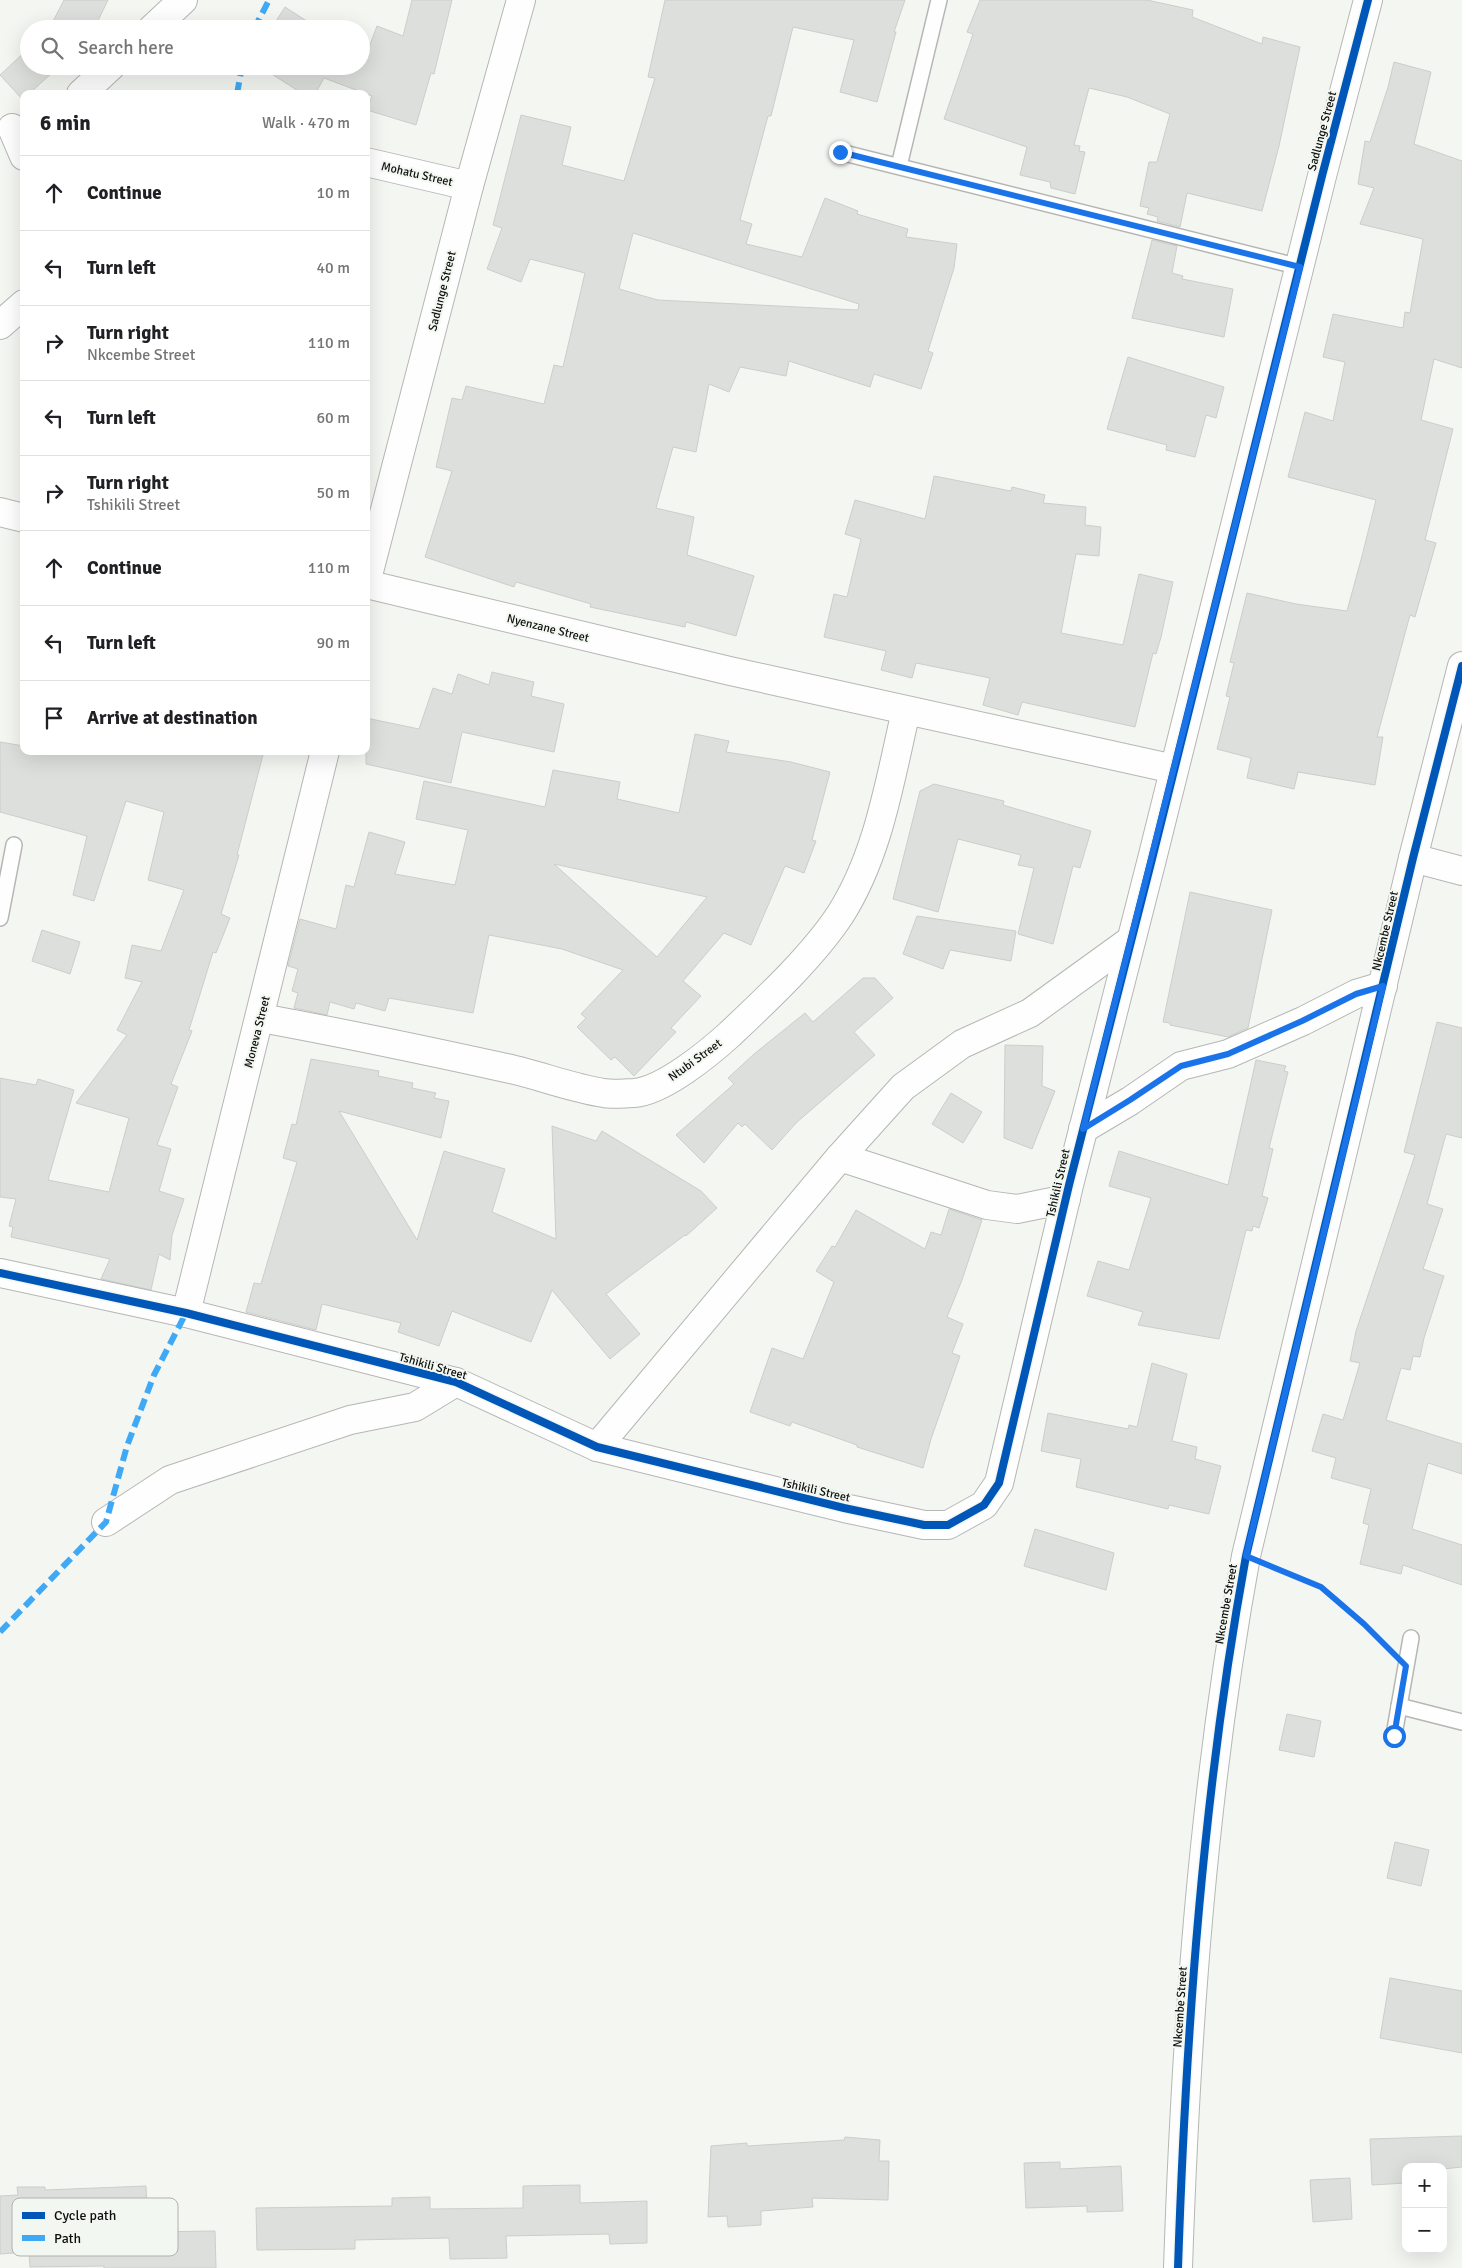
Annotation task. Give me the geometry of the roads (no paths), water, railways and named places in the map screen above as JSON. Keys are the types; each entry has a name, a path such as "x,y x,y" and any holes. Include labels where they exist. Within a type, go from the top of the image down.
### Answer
{"street":[{"path":"162,20 183,0"},
{"name":"Sadlunge Street","path":"370,569 469,186 521,0"},
{"name":"Sadlunge Street","path":"1174,769 1368,0"},
{"path":"85,90 101,75"},
{"path":"12,127 20,146"},
{"name":"Mohatu Street","path":"370,163 469,186"},
{"path":"0,325 20,308"},
{"path":"0,512 20,517"},
{"name":"Nyenzane Street","path":"370,585 730,672 1174,769"},
{"name":"Nkcembe Street","path":"1178,2268 1183,2123 1199,1902 1230,1641 1246,1556 1462,666"},
{"name":"Ntubi Street","path":"261,1018 406,1046 516,1070 605,1094 638,1093 674,1077 711,1051 799,966 840,914 863,870 880,824 906,711"},
{"name":"Moneva Street","path":"186,1313 261,1018 324,755"},
{"name":"Tshikili Street","path":"0,1274 186,1313 456,1382 597,1447 844,1508 924,1525 948,1525 984,1505 999,1483 1083,1129 1174,769"},
{"path":"1414,858 1462,872"},
{"path":"597,1447 840,1157 903,1086 962,1044 1030,1013 1131,940"},
{"path":"1083,1129 1181,1066 1228,1054 1302,1021 1356,994 1383,986"},
{"path":"840,1157 986,1205 1017,1209 1066,1199"},
{"path":"106,1522 170,1480 350,1420 415,1407 456,1382"}],"lane":[{"path":"899,166 939,0"},
{"path":"840,152 1300,267"},
{"path":"0,918 14,844"},
{"path":"1394,1736 1411,1638"},
{"path":"1399,1706 1462,1722"}]}
